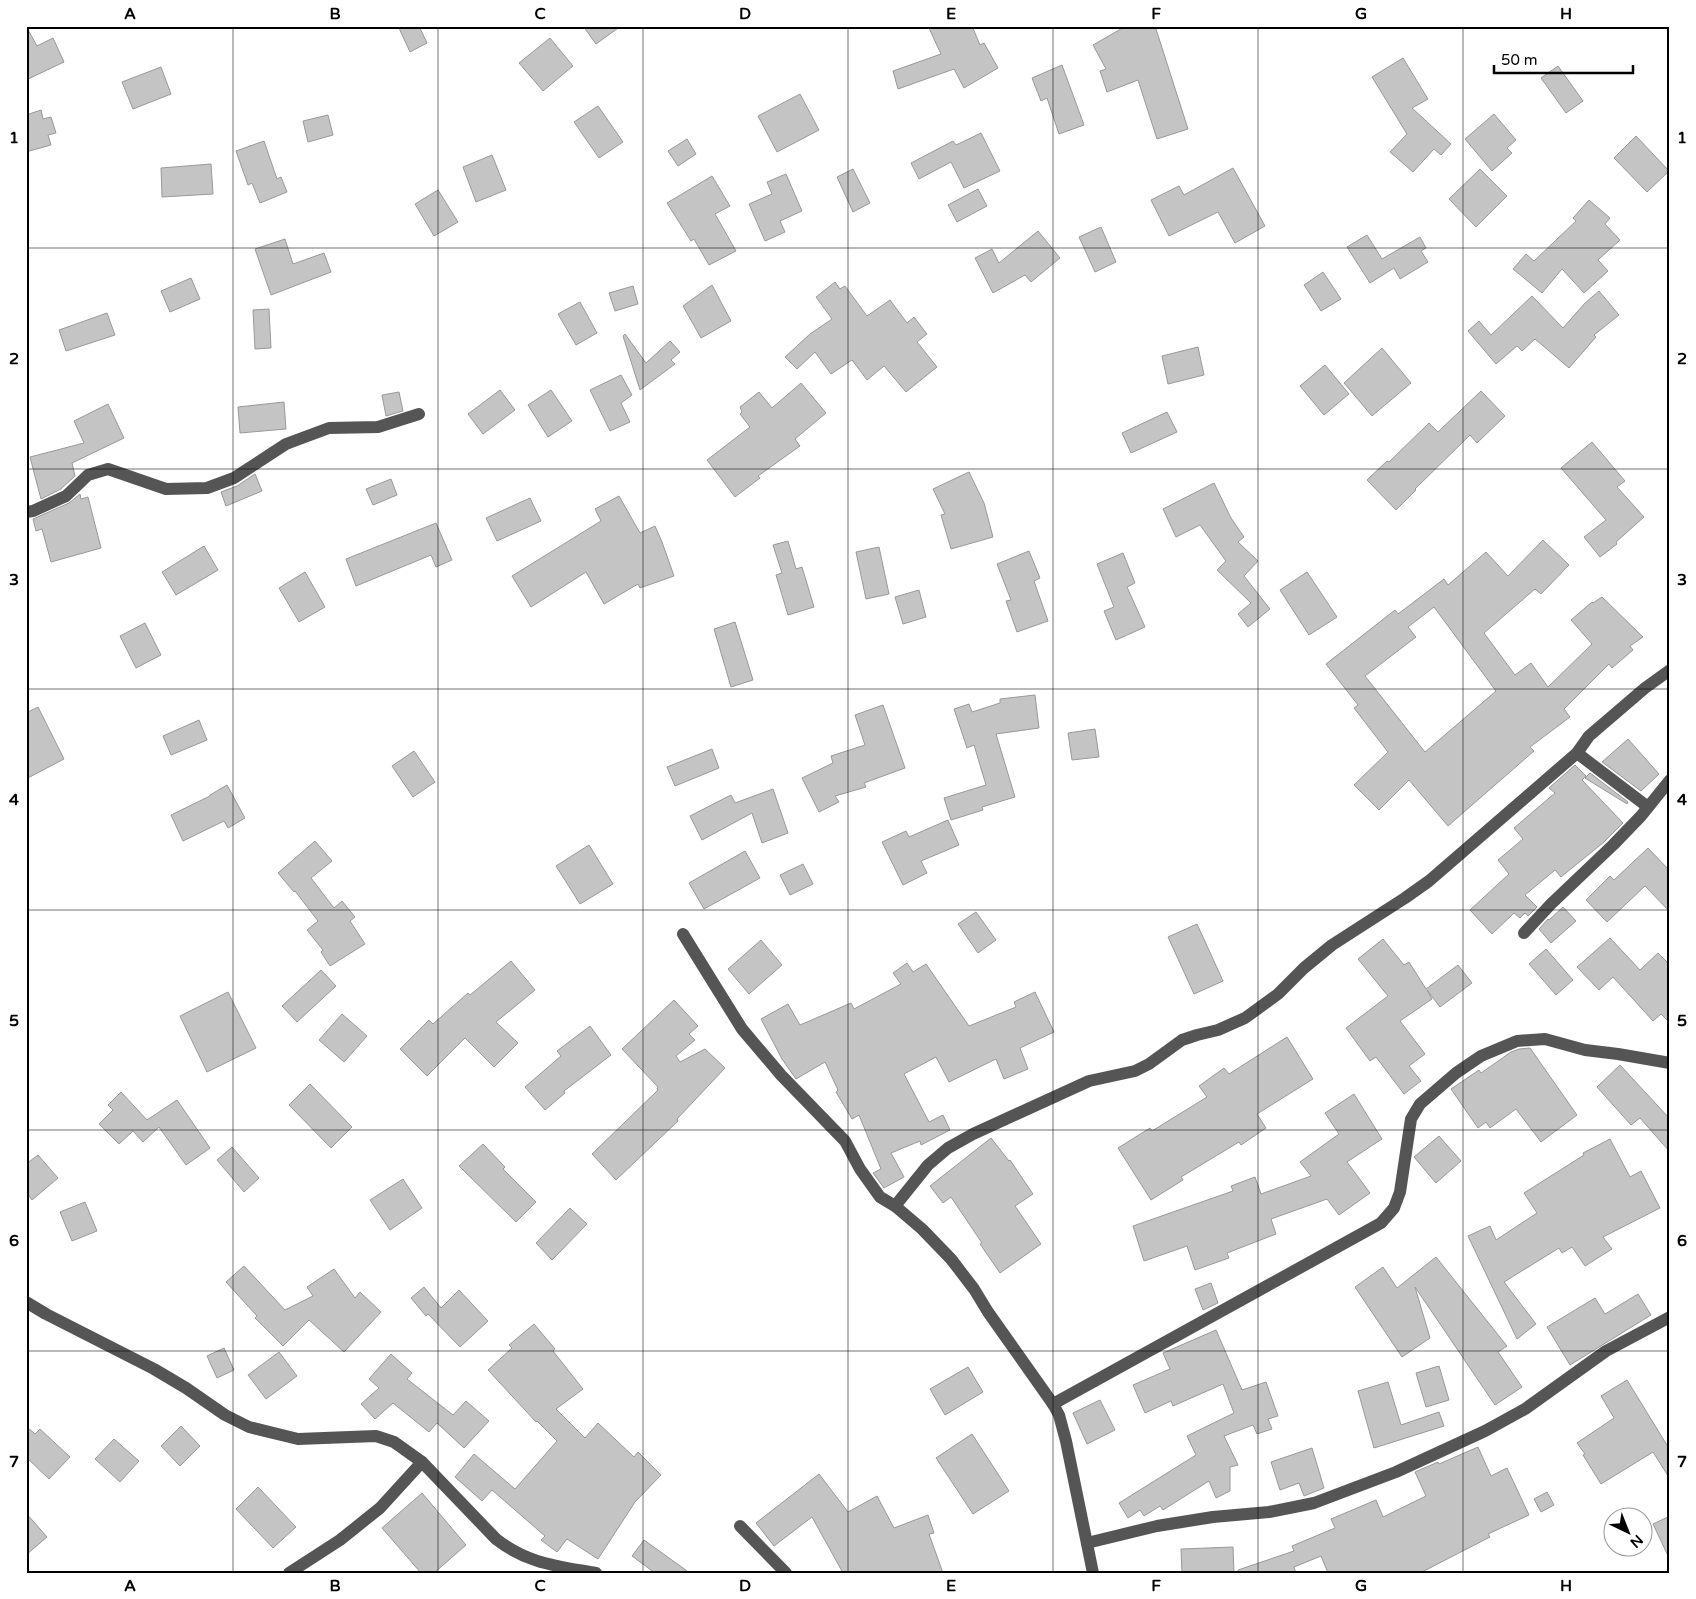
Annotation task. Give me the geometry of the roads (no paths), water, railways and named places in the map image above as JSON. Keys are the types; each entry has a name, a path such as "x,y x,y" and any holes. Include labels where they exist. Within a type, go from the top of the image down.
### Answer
{"street":[{"path":"26,512 33,511 66,496 88,476 108,469 166,489 207,488 234,478 286,444 329,428 378,427 419,414"},
{"path":"894,1206 928,1165 948,1148 973,1134 1089,1081 1135,1071 1182,1040 1233,1024 1261,1007 1332,945 1429,881 1577,753 1589,736 1645,688 1670,670"},
{"path":"1577,753 1648,807"},
{"path":"1524,933 1612,845 1648,807 1670,780"},
{"path":"683,934 742,1029 781,1075 845,1141 860,1169 880,1197 922,1229 951,1259 974,1289 1053,1404 1059,1415 1066,1441 1092,1573"},
{"path":"1053,1404 1381,1223 1394,1208 1400,1192 1411,1119 1420,1104 1481,1056 1517,1041 1545,1039 1585,1050 1670,1063"},
{"path":"26,1302 154,1369 226,1415 249,1427 298,1439 376,1436 394,1442 422,1462 489,1533 509,1550 527,1559 541,1563 596,1573"},
{"path":"1087,1543 1157,1526 1213,1517 1268,1512 1314,1503 1396,1472 1485,1431 1525,1409 1606,1351 1670,1317"},
{"path":"289,1573 340,1540 380,1508 422,1462"},
{"path":"740,1526 786,1573"}]}
